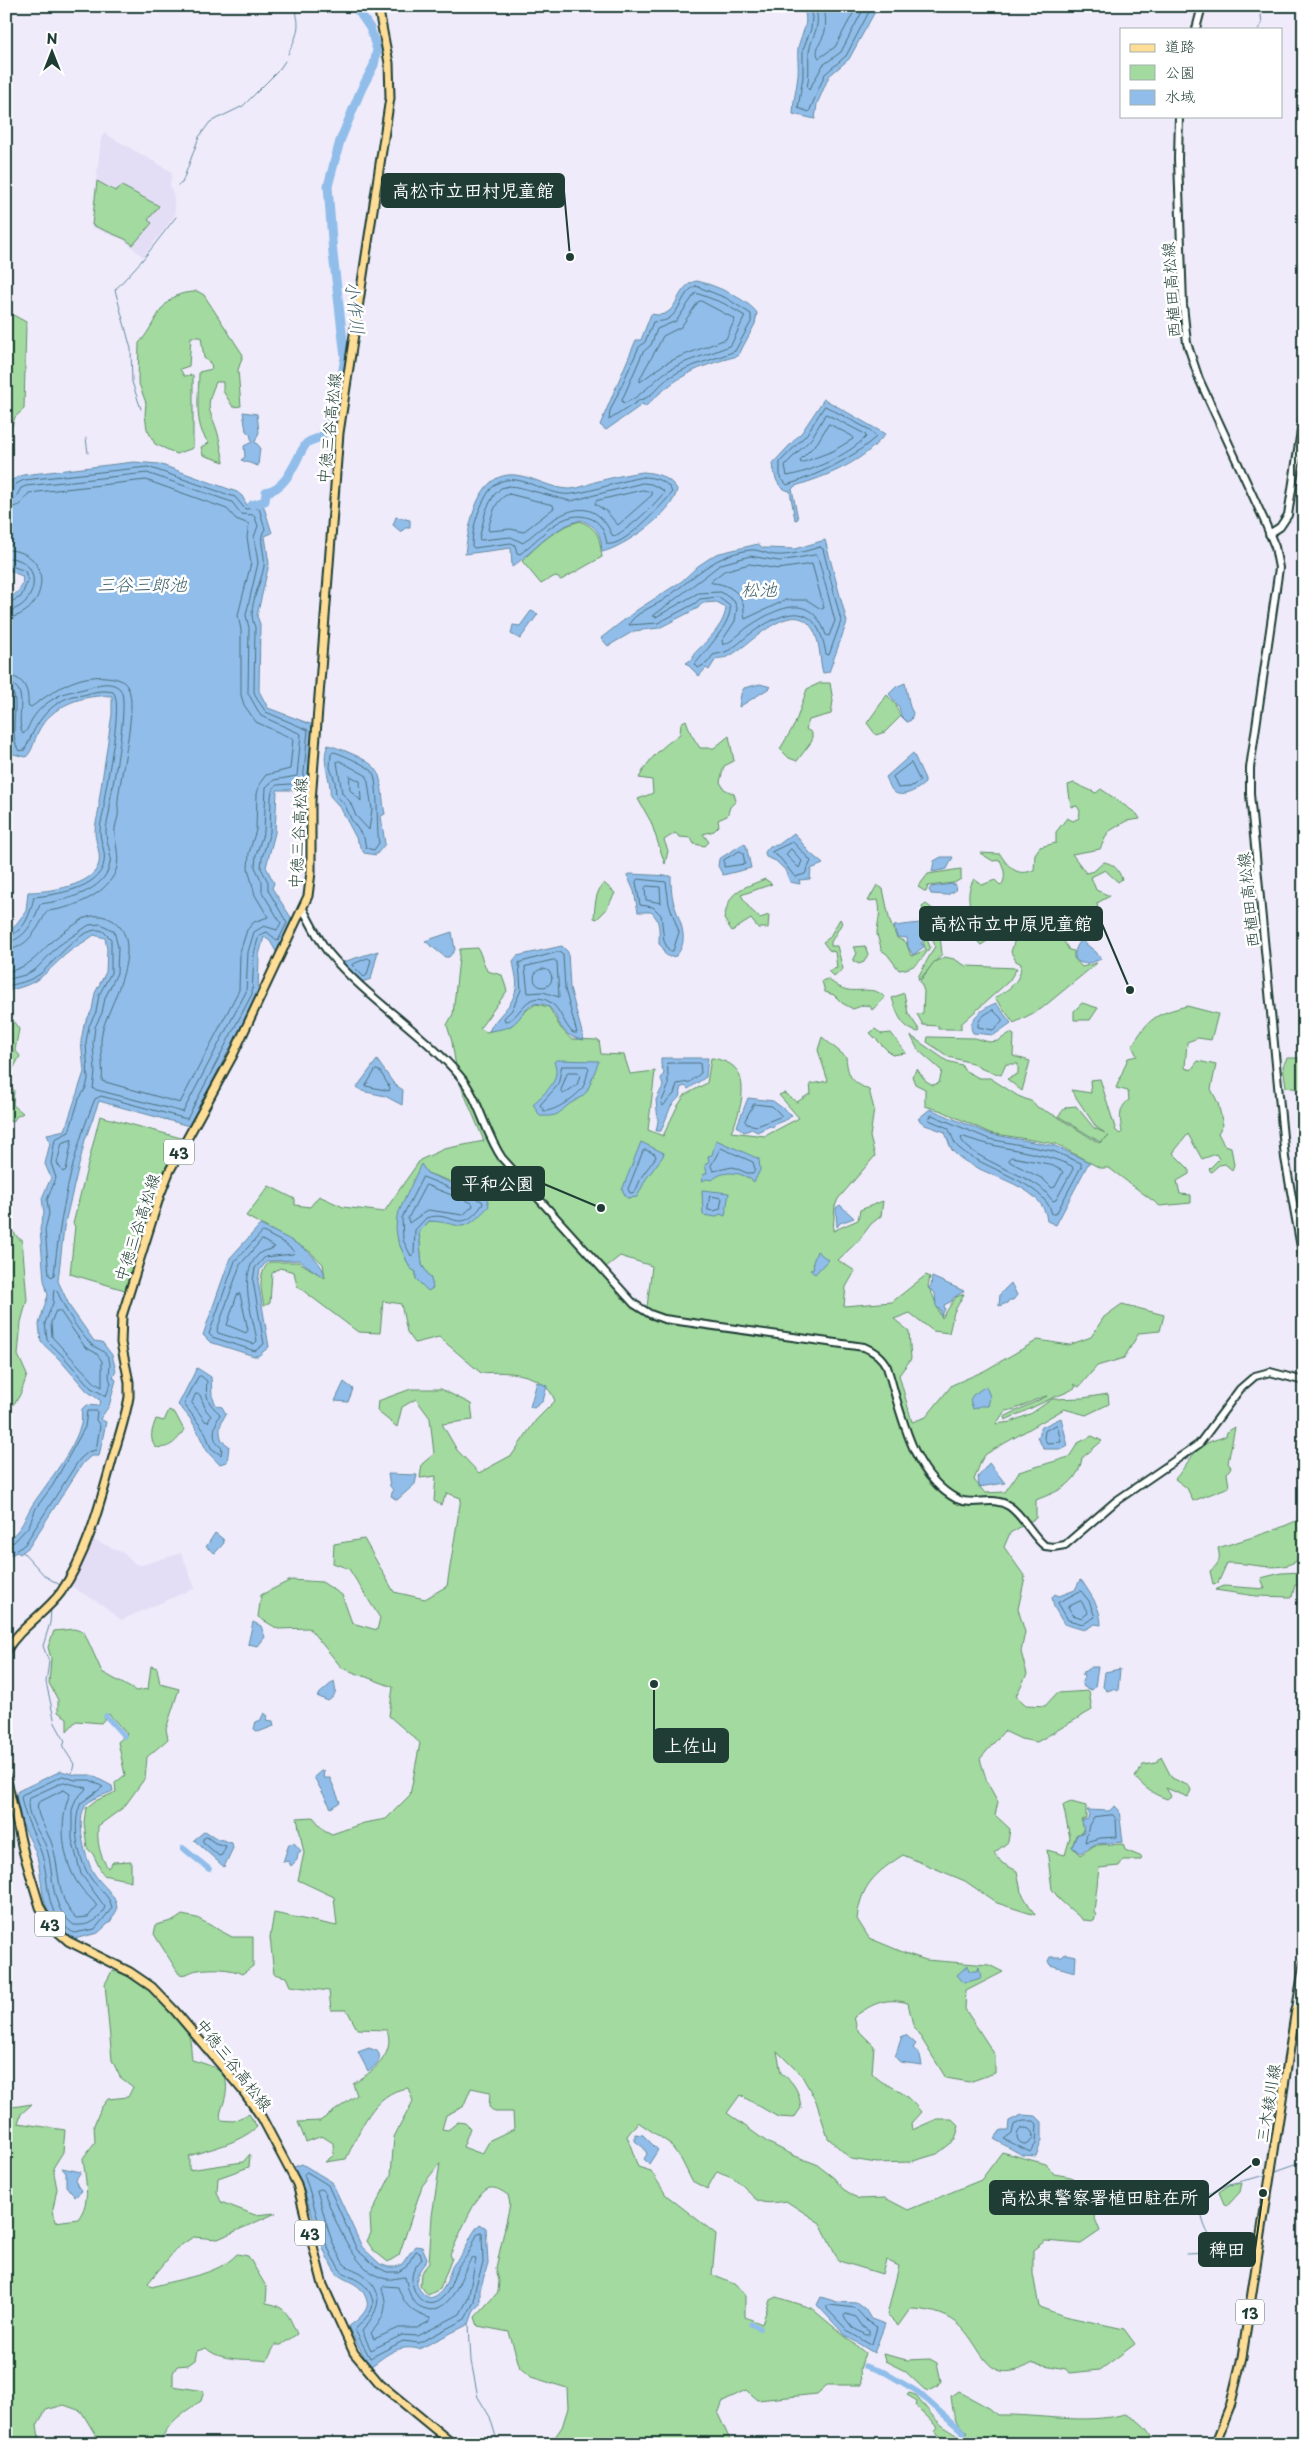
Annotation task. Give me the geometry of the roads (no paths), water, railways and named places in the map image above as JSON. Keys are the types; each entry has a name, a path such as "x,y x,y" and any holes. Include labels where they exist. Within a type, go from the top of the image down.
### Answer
{"main road":[{"name":"中徳三谷高松線","path":"6,1651 24,1628 57,1597 69,1579 87,1541 99,1506 129,1397 129,1382 122,1343 122,1316 160,1195 170,1170 233,1055 303,909 310,882 311,801 339,433 390,98 389,63 378,6"},
{"path":"1196,28 1202,6"},
{"name":"西植田高松線","path":"1179,118 1178,159 1183,305 1187,343 1199,379 1278,558 1279,577 1250,768 1250,794 1285,1158 1304,1264"},
{"path":"1269,534 1280,527 1288,516 1304,412"},
{"path":"303,909 318,937 340,964 458,1073 476,1100 486,1130 502,1158 634,1304 650,1314 664,1319 864,1347 875,1352 882,1358 887,1367 912,1447 930,1474 957,1498 965,1501 996,1501 1010,1507 1045,1546 1066,1545 1111,1505 1199,1444 1240,1389 1255,1376 1270,1372 1304,1381"},
{"name":"中徳三谷高松線","path":"6,1776 14,1818 28,1870 40,1907 50,1925 58,1934 73,1944 130,1972 152,1987 175,2011 243,2091 262,2118 297,2184 323,2285 354,2353 380,2384 453,2444"},
{"path":"1300,2009 1304,1961"},
{"name":"三木綾川線","path":"1216,2444 1230,2407 1242,2357 1270,2173 1300,2009"}],"water":[{"path":"803,6 878,6 849,59 829,76 817,104 815,119 793,114 798,75 798,48 806,23"},
{"path":"696,281 729,293 753,308 757,313 755,324 738,356 710,364 687,374 666,388 645,407 643,404 606,430 600,425 636,340 641,340 651,314 660,315 667,313 683,290 689,284"},
{"path":"824,399 885,434 867,453 844,467 820,478 795,486 792,489 798,519 795,520 790,491 779,485 774,473 773,463 802,432"},
{"path":"243,412 257,414 259,432 255,442 260,447 258,466 241,460 245,457 244,446 252,442 250,434 246,431"},
{"name":"三谷三郎池","path":"134,462 159,464 237,492 242,496 247,505 262,501 272,533 265,536 269,564 257,616 260,624 259,691 268,708 313,725 309,790 277,790 275,833 266,867 274,883 272,888 294,922 278,955 270,941 264,937 259,955 258,995 189,1126 99,1101 85,1140 64,1227 58,1281 70,1307 94,1341 102,1342 112,1355 116,1371 113,1377 116,1380 109,1406 100,1419 106,1422 99,1456 91,1456 83,1463 29,1547 20,1554 17,1552 6,1557 6,1541 20,1528 33,1504 73,1444 81,1424 82,1409 86,1405 98,1406 101,1401 87,1391 41,1342 39,1324 48,1295 44,1280 40,1229 44,1213 42,1198 51,1178 45,1164 50,1143 47,1134 65,1130 84,1072 81,1041 84,1025 92,1010 95,993 106,972 107,949 105,938 94,935 68,952 45,974 33,982 6,991 6,931 14,927 26,911 28,892 58,889 80,882 95,871 99,863 95,828 112,714 112,696 80,699 60,708 44,723 26,757 13,754 8,722 10,697 6,694 6,600 19,590 23,580 22,576 6,569 6,499 12,480 23,475"},
{"path":"643,472 653,473 670,481 677,489 674,498 668,508 647,527 611,549 602,552 598,532 591,525 581,520 552,534 512,567 511,548 465,554 469,527 478,500 485,488 495,480 506,475 521,476 569,489"},
{"path":"396,517 410,520 410,528 405,528 401,532 393,525"},
{"name":"松池","path":"825,540 847,622 829,672 823,673 814,630 801,619 791,618 768,628 727,657 716,659 709,670 706,668 699,676 686,663 694,658 693,655 722,622 726,608 717,602 702,603 698,608 659,628 634,631 608,646 601,638 637,610 682,581 698,566 716,554 758,544 763,548 795,549"},
{"path":"531,611 538,614 520,639 511,634 513,625 520,626"},
{"path":"905,683 913,713 911,720 907,722 901,716 899,707 889,694 896,687"},
{"path":"760,684 771,687 739,707 744,688"},
{"path":"328,745 362,759 377,771 385,814 381,816 385,844 376,855 364,853 340,807 330,796 325,758"},
{"path":"913,753 925,783 906,794 897,794 891,789 886,777"},
{"path":"794,833 810,853 823,864 811,869 810,879 799,880 800,884 790,882 785,870 776,861 766,857 765,852 770,846 778,845"},
{"path":"743,844 746,845 751,868 723,875 718,866 719,859"},
{"path":"941,857 953,857 947,869 932,872 934,861"},
{"path":"627,875 671,876 672,897 683,935 681,949 676,956 669,957 664,953 663,948 659,944 659,926 654,915 651,912 638,912 634,891"},
{"path":"956,885 955,891 947,895 931,894 929,890 931,887"},
{"path":"920,923 925,938 921,944 925,946 913,955 908,947 907,938 897,937 894,926"},
{"path":"452,932 455,950 449,957 445,957 425,941"},
{"path":"1081,940 1096,952 1101,959 1087,963 1078,961 1075,958 1075,953"},
{"path":"562,946 568,952 570,988 584,1040 567,1033 562,1028 553,1011 542,1004 529,1007 512,1025 489,1031 512,1001 517,982 513,961 517,956"},
{"path":"378,951 371,979 362,982 344,967 343,962"},
{"path":"996,1003 1011,1023 994,1035 973,1033 972,1023 977,1015"},
{"path":"661,1058 708,1058 706,1077 688,1089 685,1086 680,1088 681,1095 671,1106 661,1131 656,1131 658,1121 656,1100 663,1086 661,1079 664,1073"},
{"path":"377,1060 394,1084 403,1090 402,1105 385,1096 362,1091 357,1087"},
{"path":"556,1060 599,1061 584,1095 556,1115 540,1116 533,1104 551,1086 556,1075 554,1062"},
{"path":"748,1098 773,1101 792,1115 788,1119 775,1124 773,1128 770,1126 757,1132 752,1129 744,1132 737,1126"},
{"path":"930,1109 990,1134 1055,1146 1089,1162 1056,1225 1047,1221 1043,1207 1034,1197 1021,1188 962,1159 952,1150 945,1132 925,1125 918,1119"},
{"path":"716,1140 759,1159 760,1170 754,1182 744,1176 733,1173 722,1174 712,1180 702,1181 703,1175 707,1173 705,1165 709,1161 708,1156 712,1155"},
{"path":"641,1142 664,1153 646,1179 637,1197 627,1198 622,1190"},
{"path":"421,1164 427,1173 487,1198 489,1206 472,1222 466,1225 461,1226 429,1221 419,1232 422,1265 431,1279 433,1288 428,1291 416,1279 416,1272 410,1268 398,1241 396,1230 397,1216"},
{"path":"702,1190 729,1193 725,1216 720,1214 716,1217 703,1215"},
{"path":"840,1205 854,1218 840,1223 837,1227 836,1208"},
{"path":"260,1225 289,1239 307,1251 321,1267 325,1276 320,1275 299,1260 267,1261 260,1270 258,1281 269,1347 258,1356 254,1356 210,1342 203,1335 230,1258"},
{"path":"817,1251 828,1260 815,1274 810,1270 814,1268 813,1262"},
{"path":"932,1277 964,1291 944,1305 945,1309 941,1317 941,1311 936,1306 935,1293 928,1288 931,1286"},
{"path":"1011,1283 1017,1295 1013,1300 1009,1300 1007,1303 999,1306 1000,1294"},
{"path":"197,1368 211,1377 212,1396 216,1405 222,1407 226,1414 221,1424 220,1433 222,1441 229,1446 227,1462 219,1464 208,1453 192,1421 178,1405"},
{"path":"344,1382 353,1389 348,1402 335,1401"},
{"path":"537,1382 547,1386 543,1401 534,1408 530,1407"},
{"path":"986,1386 990,1397 988,1406 973,1409 970,1400 973,1395"},
{"path":"1061,1418 1068,1446 1063,1449 1044,1449 1037,1437 1040,1435 1040,1428"},
{"path":"989,1463 1005,1483 979,1487 978,1477"},
{"path":"388,1474 417,1475 415,1484 397,1500 391,1496 393,1490 390,1486"},
{"path":"215,1533 223,1539 224,1543 215,1553 206,1547"},
{"path":"1080,1580 1095,1602 1101,1619 1101,1625 1095,1624 1084,1630 1064,1624 1054,1607 1052,1597 1055,1594 1059,1596 1075,1590"},
{"path":"253,1622 261,1626 265,1637 258,1646 248,1644"},
{"path":"1092,1667 1098,1667 1095,1687 1092,1690 1084,1687 1082,1673"},
{"path":"1120,1669 1118,1691 1113,1689 1107,1691 1103,1687 1105,1672"},
{"path":"334,1681 335,1692 331,1699 328,1701 317,1696"},
{"path":"264,1713 268,1716 266,1720 273,1721 274,1726 258,1732 254,1729 256,1721 260,1721"},
{"path":"61,1771 76,1775 91,1775 112,1786 113,1791 95,1798 86,1805 81,1820 81,1830 91,1869 115,1899 117,1910 110,1922 98,1933 74,1939 59,1926 48,1910 37,1857 16,1807 18,1791"},
{"path":"321,1771 324,1771 323,1778 330,1778 340,1802 331,1808 314,1777"},
{"path":"1115,1806 1119,1810 1123,1842 1095,1844 1080,1853 1072,1847 1077,1835 1084,1832 1082,1821 1088,1819 1089,1813 1087,1810 1109,1811"},
{"path":"205,1831 216,1838 232,1843 233,1848 224,1867 194,1840"},
{"path":"294,1843 301,1851 298,1853 297,1860 291,1866 288,1861 283,1862 289,1844"},
{"path":"1065,1954 1076,1956 1075,1972 1050,1965 1048,1961 1050,1957 1062,1957"},
{"path":"968,1965 969,1971 977,1971 979,1967 981,1978 964,1983 957,1975"},
{"path":"906,2035 916,2044 913,2048 920,2055 922,2065 900,2062 895,2057 902,2036"},
{"path":"369,2048 377,2051 380,2057 376,2065 368,2071 358,2052"},
{"path":"1022,2115 1036,2116 1042,2122 1042,2140 1036,2156 1022,2155 994,2139 1001,2130 1008,2130 1009,2121"},
{"path":"635,2134 643,2135 658,2150 649,2164 644,2159 647,2154 644,2148 635,2141"},
{"path":"302,2164 332,2182 362,2247 380,2264 396,2267 402,2264 415,2246 422,2247 427,2258 417,2276 417,2284 423,2294 430,2298 439,2294 442,2290 452,2267 463,2253 477,2227 480,2224 486,2228 488,2263 480,2290 480,2304 474,2310 469,2324 419,2349 398,2349 370,2367 348,2327 364,2312 367,2301 356,2285 337,2274 328,2258 294,2167"},
{"path":"62,2168 81,2172 76,2182 82,2191 75,2197 66,2186 66,2173"},
{"path":"821,2297 837,2302 857,2303 865,2309 871,2319 885,2324 874,2353 846,2336 817,2305"}],"waterway":[{"path":"288,54 298,25 294,6"},
{"name":"小作川","path":"252,505 265,501 266,492 274,489 286,479 306,444 323,435 342,375 345,357 333,254 328,186 340,141 361,90 374,65 377,50 370,28 355,6"},
{"path":"1259,28 1262,24 1260,6"},
{"path":"178,185 182,183 199,137 210,122 243,106 279,70 285,61"},
{"path":"141,409 132,382 131,349 115,290 144,258 176,217"},
{"path":"86,438 88,453"},
{"path":"23,1552 45,1576 60,1585 51,1600"},
{"path":"51,1609 50,1623 43,1646 49,1662 46,1682 55,1723 65,1741 63,1747 74,1764 72,1773"},
{"path":"106,1716 124,1736"},
{"path":"183,1848 209,1869"},
{"path":"1273,2172 1304,2161"},
{"path":"1186,2254 1210,2253 1214,2250 1213,2242 1202,2217 1201,2203 1203,2193 1211,2193 1229,2184 1267,2175"},
{"path":"1304,2315 1304,2329"},
{"path":"469,2324 471,2361 478,2397 490,2417 496,2437 501,2444"},
{"path":"751,2324 760,2328"},
{"path":"1304,2339 1304,2370"},
{"path":"865,2366 884,2372 918,2392 964,2433"},
{"path":"1304,2420 1304,2436"}],"place":[{"name":"高松市立田村児童館","path":"570,257"},
{"name":"高松市立中原児童館","path":"1130,990"},
{"name":"平和公園","path":"601,1208"},
{"name":"上佐山","path":"654,1684"},
{"name":"高松東警察署植田駐在所","path":"1256,2162"},
{"name":"稗田","path":"1263,2193"}]}
